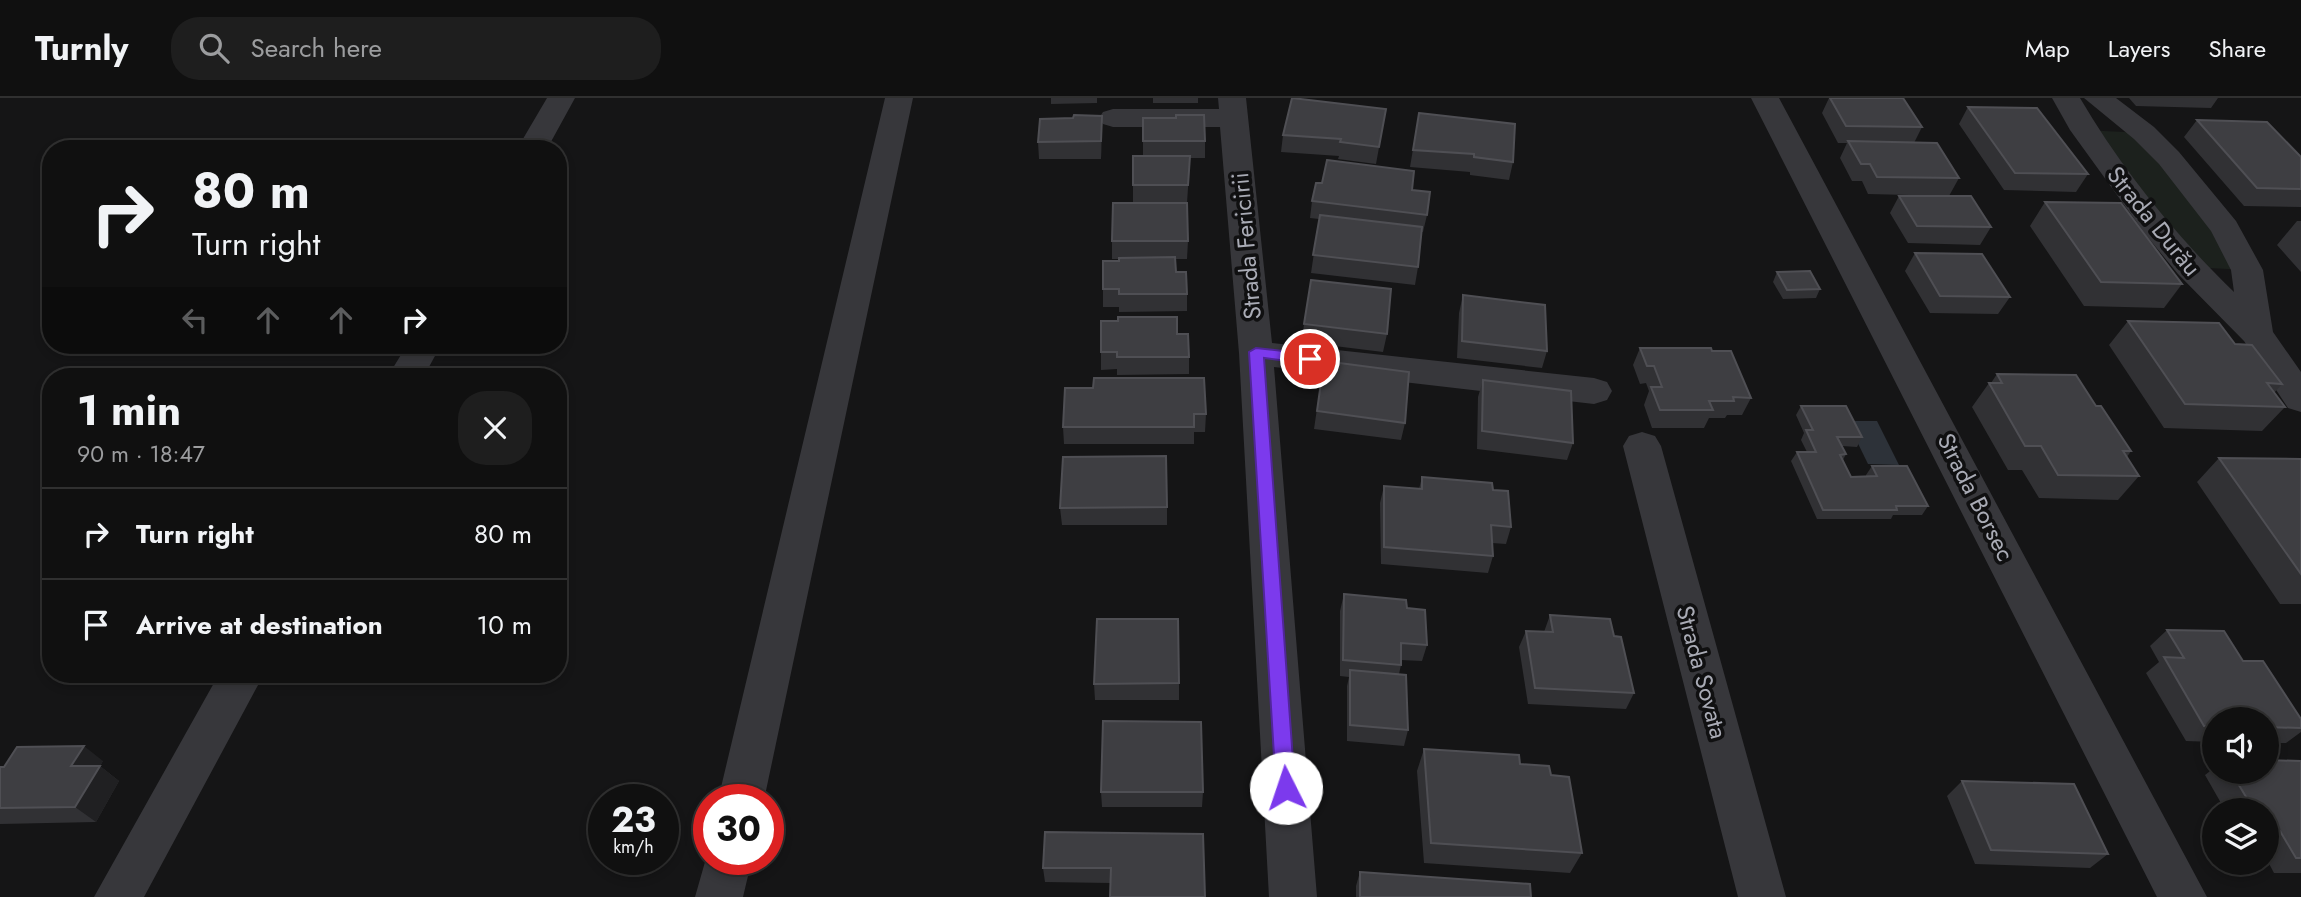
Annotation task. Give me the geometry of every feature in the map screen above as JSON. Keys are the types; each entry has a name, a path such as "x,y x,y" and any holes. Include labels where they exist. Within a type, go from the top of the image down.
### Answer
{"street":[{"path":"538,140 561,98"},
{"path":"745,784 899,98"},
{"name":"Strada Borsec","path":"1765,98 2183,897"},
{"name":"Strada Durău","path":"2066,98 2084,130 2189,267 2256,333 2301,399"},
{"name":"Strada Durău","path":"2098,98 2144,134 2169,158 2208,205 2237,248 2248,270 2256,333"},
{"path":"1113,118 1233,108"},
{"name":"Strada Fericirii","path":"1233,108 1256,352 1293,897"},
{"path":"2084,130 2144,134"},
{"path":"2189,267 2248,270"},
{"path":"1256,352 1594,390"},
{"name":"Strada Sovata","path":"1642,446 1762,897"},
{"path":"118,897 237,683"},
{"path":"719,897 724,875"}],"shaded area":[{"path":"2084,130 2144,133 2247,270 2189,267"},
{"path":"1847,421 1877,421 1899,465 1868,464"}],"building":[{"path":"1292,98 1386,109 1379,147 1340,142 1341,139 1283,135"},
{"path":"1830,98 1903,98 1922,127 1846,126"},
{"path":"1968,107 2037,108 2088,174 2015,173"},
{"path":"1419,113 1515,124 1513,162 1474,157 1474,154 1413,150"},
{"path":"1074,115 1102,116 1101,141 1038,142 1040,119 1073,118"},
{"path":"1176,115 1204,115 1205,141 1143,141 1143,118 1176,118"},
{"path":"2197,120 2267,122 2301,157 2301,189 2257,188"},
{"path":"1848,141 1937,143 1959,178 1877,177 1870,164 1861,164"},
{"path":"1133,156 1190,156 1188,185 1133,185"},
{"path":"1327,160 1414,171 1412,190 1430,192 1427,215 1312,201 1316,183 1322,183"},
{"path":"1899,196 1971,196 1991,227 1917,226"},
{"path":"2045,202 2121,203 2182,284 2101,282"},
{"path":"1113,203 1187,203 1188,241 1112,241"},
{"path":"1320,215 1422,227 1418,267 1313,255"},
{"path":"1915,253 1982,254 2010,297 1940,296"},
{"path":"1175,257 1176,272 1186,272 1187,294 1119,294 1119,289 1103,289 1103,261 1119,261 1119,258"},
{"path":"1810,271 1820,289 1787,290 1777,272"},
{"path":"1311,280 1391,289 1387,334 1304,324"},
{"path":"1463,295 1545,305 1547,351 1462,341"},
{"path":"1118,317 1177,317 1177,334 1188,334 1189,357 1117,357 1117,352 1101,352 1101,321 1118,321"},
{"path":"2128,321 2219,323 2235,344 2252,345 2282,384 2267,383 2285,407 2185,404"},
{"path":"1640,348 1711,348 1712,351 1731,351 1751,398 1733,397 1734,401 1709,401 1713,410 1660,410 1651,387 1662,387 1654,366 1647,366"},
{"path":"1324,361 1409,372 1405,423 1317,411"},
{"path":"1997,374 2076,375 2131,451 2123,451 2139,476 2058,475 2041,446 2025,446 1989,383 2002,383"},
{"path":"1094,378 1204,378 1206,414 1194,414 1194,427 1063,427 1065,388 1093,388"},
{"path":"1483,380 1571,391 1573,443 1482,431"},
{"path":"1801,406 1846,406 1862,437 1837,437 1846,454 1840,455 1851,477 1877,476 1872,466 1907,466 1928,506 1896,506 1897,510 1823,510 1797,452 1816,452 1806,430 1813,430"},
{"path":"1166,456 1167,507 1060,508 1063,457"},
{"path":"2219,458 2301,459 2301,574"},
{"path":"1422,477 1492,483 1493,490 1508,491 1511,527 1491,525 1493,556 1384,547 1384,486 1422,489"},
{"path":"1344,594 1406,600 1407,608 1425,610 1427,645 1401,643 1401,665 1343,660"},
{"path":"1550,615 1610,619 1614,636 1621,637 1634,693 1535,688 1526,631 1553,632"},
{"path":"1097,619 1178,619 1179,683 1094,684"},
{"path":"2167,630 2224,631 2243,661 2263,661 2301,719 2301,728 2279,727 2279,707 2202,707 2202,723 2164,657 2184,658"},
{"path":"1350,670 1406,675 1408,730 1350,725"},
{"path":"1103,721 1201,722 1203,792 1101,792"},
{"path":"84,746 71,766 100,766 75,807 0,808 0,767 4,767 17,747"},
{"path":"1424,749 1519,755 1520,764 1549,766 1551,775 1569,777 1582,853 1431,843"},
{"path":"2279,760 2301,761 2301,858 2296,858 2279,831 2279,798 2247,798 2238,784 2279,784"},
{"path":"1962,781 2074,784 2108,854 1991,850"},
{"path":"1045,832 1203,834 1205,897 1110,897 1111,868 1043,868"},
{"path":"1360,872 1530,884 1531,897 1360,897"}],"route":[{"path":"1286,788 1256,352 1310,359"}]}
